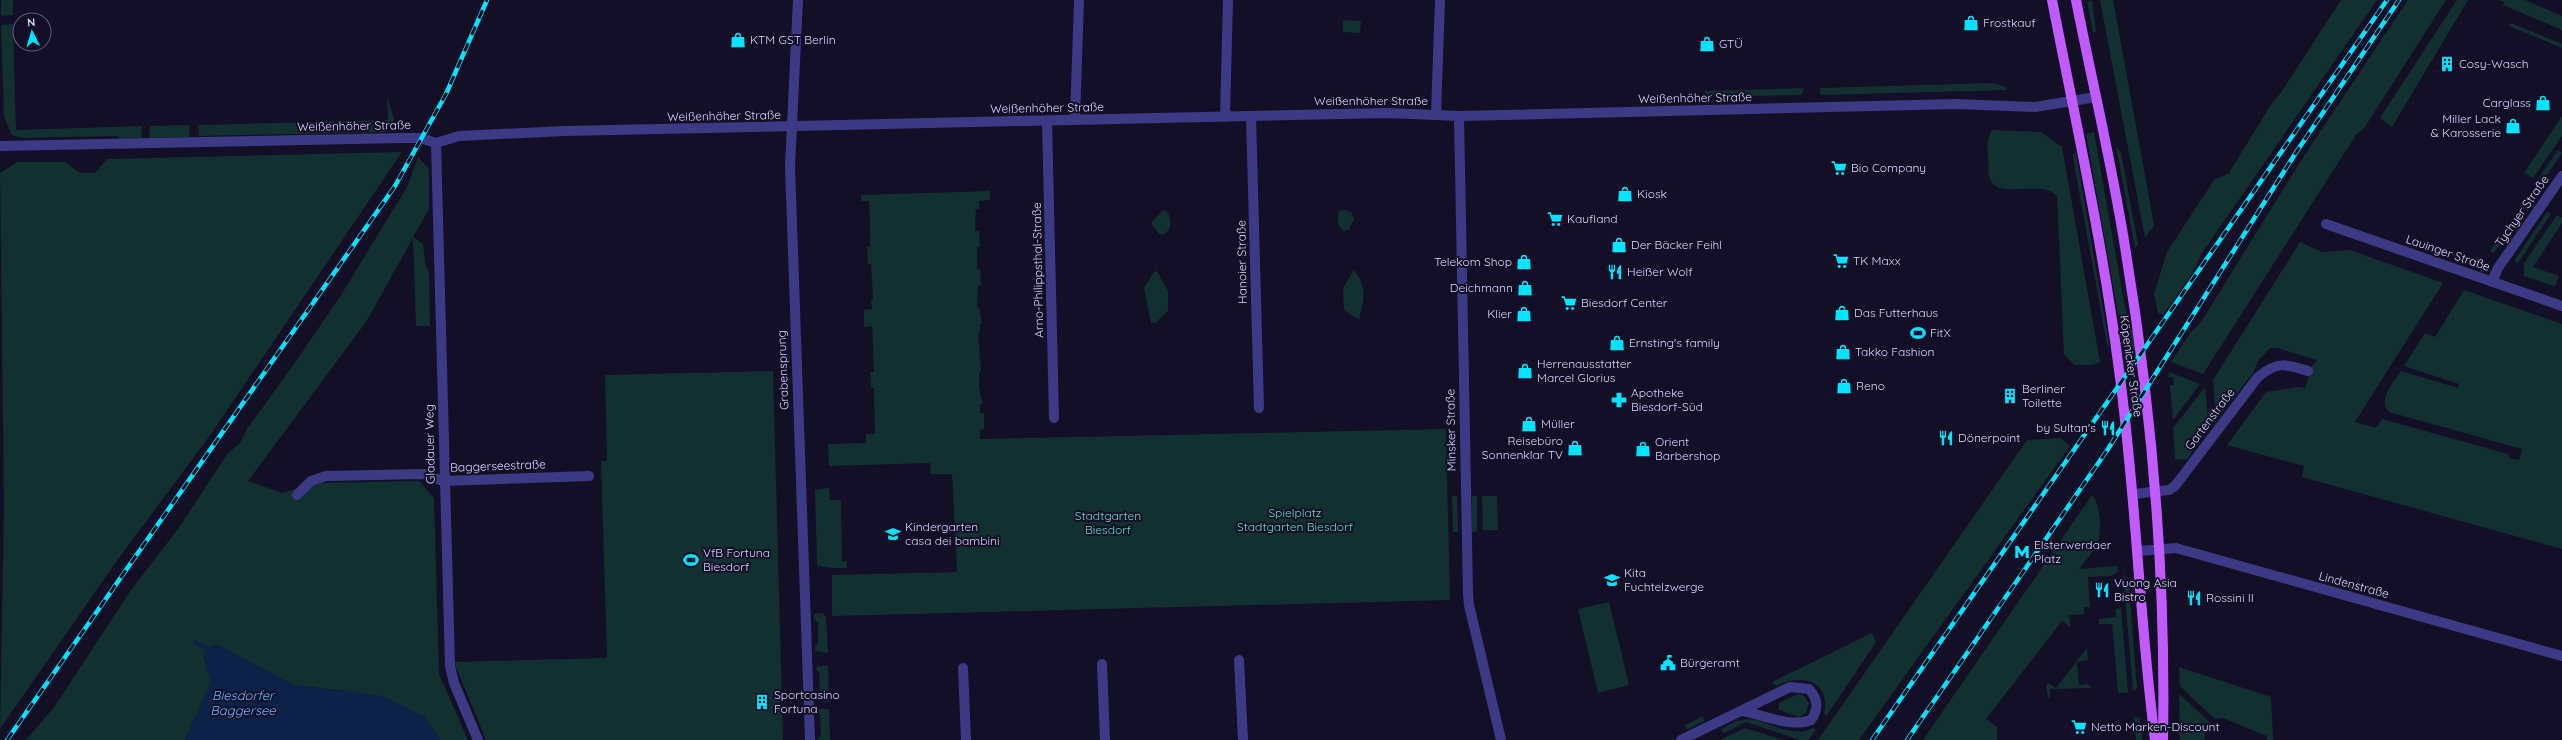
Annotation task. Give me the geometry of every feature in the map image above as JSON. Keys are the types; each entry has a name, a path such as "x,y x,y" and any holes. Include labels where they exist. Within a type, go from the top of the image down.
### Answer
{"main road":[{"name":"Köpenicker Straße","path":"2052,0 2101,248 2119,370 2134,494 2148,680 2155,740"},
{"name":"Köpenicker Straße","path":"2076,0 2129,270 2146,388 2155,492 2158,550 2164,679 2163,740"}],"street":[{"name":"Grabensprung","path":"798,0 790,166 798,451 810,740"},
{"path":"1075,120 1079,0"},
{"path":"1225,117 1228,0"},
{"path":"1436,114 1440,0"},
{"name":"Weißenhöher Straße","path":"0,146 402,138 420,138 436,143 459,136 1251,116 1436,114 1459,116 1957,104 2035,107 2096,97"},
{"name":"Hanoier Straße","path":"1251,116 1259,408"},
{"name":"Minsker Straße","path":"1459,116 1468,593 1469,605 1501,740"},
{"name":"Arno-Philippsthal-Straße","path":"1047,121 1054,418"},
{"name":"Gladauer Weg","path":"436,143 443,481 450,666 454,683 478,740"},
{"name":"Tychyer Straße","path":"2492,282 2498,268 2562,176"},
{"name":"Lauinger Straße","path":"2326,224 2562,306"},
{"name":"Gartenstraße","path":"2134,494 2169,490 2175,486 2258,377 2270,367 2284,365 2308,371"},
{"name":"Baggerseestraße","path":"297,496 311,480 326,476 424,474 443,481 589,476"},
{"name":"Lindenstraße","path":"2139,551 2176,548 2562,656"},
{"path":"1239,660 1243,740"},
{"path":"1102,664 1105,740"},
{"path":"963,668 966,740"},
{"path":"1681,740 1790,687 1800,686 1810,689 1815,695 1817,705 1811,720 1802,723 1787,722 1743,711"}],"green space":[{"path":"1,0 13,0 12,15 1,16"},
{"path":"2092,0 2096,32 2093,33 2087,2"},
{"path":"2100,0 2113,0 2154,225 2145,238"},
{"path":"2341,0 2377,0 2202,253 2192,274 2163,314 2158,313 2154,294 2167,252 2214,180 2229,173 2270,106 2282,91"},
{"path":"2408,0 2446,0 2365,127 2356,135 2203,374 2171,362 2190,333 2201,322 2302,159"},
{"path":"2457,0 2468,0 2392,127 2380,118"},
{"path":"2499,0 2525,0 2562,16 2562,30 2503,5 2504,2"},
{"path":"1343,20 1361,21 1360,33 1343,32"},
{"path":"2511,23 2562,44 2562,48 2509,26"},
{"path":"12,24 16,130 142,126 141,138 120,139 118,136 22,138 12,135 4,117 1,25"},
{"path":"1992,83 2004,86 2008,90 1821,95 1820,88"},
{"path":"1804,88 1802,95 1705,97 1705,91"},
{"path":"387,96 394,119 392,128 388,132 199,136 198,125 388,120"},
{"path":"2562,116 2562,136 2533,178 2524,173"},
{"path":"190,125 189,137 149,138 150,126"},
{"path":"1992,130 2041,132 2062,147 2100,362 2093,365 2074,365 2064,354 2057,196 2050,191 2041,189 2011,189 2002,188 1995,185 1990,179 1988,172 1988,145"},
{"path":"2094,132 2124,302 2137,350 2125,352 2086,134"},
{"path":"2116,146 2121,153 2138,245 2135,248"},
{"path":"2558,150 2562,153 2544,179 2538,179"},
{"path":"402,152 211,434 116,562 0,729 4,505 0,173 17,162 65,162 80,173 95,173 107,159"},
{"path":"2074,153 2076,153 2109,343 2108,350 2073,158"},
{"path":"418,157 429,169 429,209 413,237 423,244 425,263 429,272 430,326 416,326 413,238 366,322 248,481 282,493 317,483 419,481 434,498 439,674 468,740 440,740 425,717 411,711 344,691 293,685 216,644 203,654 211,682 185,740 26,740 55,706 131,590 178,529 228,453 240,443 247,429 341,295 407,187"},
{"name":"Stadtgarten Biesdorf","path":"990,191 990,200 979,201 979,209 976,209 975,231 979,231 980,247 977,247 977,269 980,269 981,285 978,285 977,307 979,307 982,324 980,324 980,333 978,333 981,371 979,372 979,388 983,404 980,404 980,413 984,413 984,429 980,430 980,439 1446,429 1450,600 832,616 832,575 957,572 952,474 931,474 930,463 829,466 828,444 866,443 866,434 875,434 874,388 871,388 870,372 874,372 872,326 864,327 864,310 872,309 871,300 873,299 871,264 868,264 867,247 870,247 869,201 861,201 861,195"},
{"path":"1163,210 1167,211 1171,224 1169,230 1163,235 1159,234 1151,223"},
{"path":"1345,210 1351,212 1354,219 1349,229 1344,231 1339,225 1338,217 1339,211"},
{"path":"2547,212 2551,214 2518,263 2514,261"},
{"path":"2557,215 2562,218 2562,223 2533,267 2559,276 2555,286 2524,276 2524,263"},
{"path":"2508,223 2513,226 2494,253 2490,251"},
{"path":"2300,242 2322,252 2350,250 2443,283 2355,422 2376,428 2382,419 2508,454 2509,458 2519,460 2522,449 2389,412 2385,402 2386,396 2391,385 2401,371 2458,388 2459,384 2404,366 2425,333 2435,337 2464,290 2562,324 2562,549 2302,477 2304,466 2227,445 2266,392 2298,387 2305,388 2312,366 2317,360 2277,348 2270,348 2258,361 2253,373 2216,421 2213,380"},
{"path":"1354,270 1361,283 1364,294 1359,320 1344,310 1343,288"},
{"path":"1157,271 1168,291 1168,311 1155,323 1151,323 1144,288 1154,272"},
{"name":"VfB Fortuna Biesdorf","path":"773,371 783,740 486,740 454,662 607,658 601,461 607,461 605,375"},
{"path":"2169,372 2200,384 2173,420 2170,385 2174,385 2173,377 2168,377"},
{"path":"2205,387 2209,428 2187,459 2175,460 2173,428"},
{"path":"2060,438 2070,446 1859,740 1818,740 2027,440"},
{"path":"829,488 830,500 841,500 842,561 847,561 847,568 831,568 817,565 815,490"},
{"path":"2092,495 2099,511 2099,539 2094,550 2079,569 2117,566 2118,572 2111,576 2088,577 2090,607 2084,607 2084,614 2069,615 2071,627 2062,621 1986,719 1997,727 1997,740 1923,740"},
{"path":"1452,496 1457,496 1458,532 1453,532"},
{"path":"1472,496 1477,496 1477,532 1472,532"},
{"path":"1482,496 1497,496 1498,530 1483,530"},
{"path":"2123,573 2129,586 2137,688 2133,691"},
{"path":"1609,602 1629,685 1598,693 1578,609"},
{"path":"2121,608 2128,693 2118,693 2112,624 2099,624 2099,619 2116,617 2116,609"},
{"path":"823,613 826,617 828,653 815,651 815,646 818,643 818,622 814,620 814,614"},
{"path":"1872,633 1876,642 1827,715 1824,714 1825,703 1823,693 1812,682 1795,680 1776,686 1772,682"},
{"path":"2087,648 2088,660 2077,662 2079,685 2088,684 2091,688 2050,689 2050,698 2048,697 2046,686 2049,683 2056,688"},
{"path":"819,666 828,666 829,702 816,701 816,696 820,694 819,673 815,668"},
{"path":"2179,667 2271,697 2273,740 2267,740 2267,736 2223,718 2215,719 2180,686"},
{"path":"1798,694 1804,696 1809,703 1806,713 1799,717 1779,710 1779,703"},
{"path":"2179,694 2213,725 2204,727 2205,740 2180,740"},
{"path":"820,709 829,709 830,740 817,740 821,736 820,715 816,711"},
{"path":"1703,716 1704,721 1688,729 1684,726"},
{"path":"2134,717 2140,718 2142,740 2136,740"},
{"path":"1750,719 1790,731 1805,731 1813,728 1816,730 1808,740 1800,740 1746,722 1724,733 1721,729 1737,721"},
{"path":"1745,728 1783,740 1720,740"}],"water":[{"name":"Biesdorfer Baggersee","path":"216,644 293,685 383,696 425,717 440,740 185,740 211,682 203,654"}],"waterway":[{"path":"195,642 209,649"}],"railway":[{"path":"7,740 395,186 446,94 487,0"},
{"path":"1872,740 2387,0"},
{"path":"1907,740 2108,449 2295,154 2399,0"}],"place":[{"name":"Frostkauf","path":"1971,23"},
{"name":"KTM GST Berlin","path":"738,40"},
{"name":"GTÜ","path":"1707,44"},
{"name":"Cosy-Wasch","path":"2447,64"},
{"name":"Carglass","path":"2543,103"},
{"name":"Miller Lack & Karosserie","path":"2513,126"},
{"name":"Bio Company","path":"1839,168"},
{"name":"Kiosk","path":"1625,194"},
{"name":"Kaufland","path":"1555,219"},
{"name":"Der Bäcker Feihl","path":"1619,245"},
{"name":"TK Maxx","path":"1841,261"},
{"name":"Telekom Shop","path":"1524,262"},
{"name":"Heißer Wolf","path":"1615,272"},
{"name":"Deichmann","path":"1525,288"},
{"name":"Biesdorf Center","path":"1569,303"},
{"name":"Das Futterhaus","path":"1842,313"},
{"name":"Klier","path":"1524,314"},
{"name":"FitX","path":"1918,333"},
{"name":"Ernsting's family","path":"1617,343"},
{"name":"Takko Fashion","path":"1843,352"},
{"name":"Herrenausstatter Marcel Glorius","path":"1525,371"},
{"name":"Reno","path":"1844,386"},
{"name":"Berliner Toilette","path":"2010,396"},
{"name":"Apotheke Biesdorf-Süd","path":"1619,400"},
{"name":"Müller","path":"1529,424"},
{"name":"by Sultan's","path":"2108,428"},
{"name":"Dönerpoint","path":"1946,438"},
{"name":"Reisebüro Sonnenklar TV","path":"1575,448"},
{"name":"Orient Barbershop","path":"1643,449"},
{"name":"Kindergarten casa dei bambini","path":"893,534"},
{"name":"Elsterwerdaer Platz","path":"2022,552"},
{"name":"VfB Fortuna Biesdorf","path":"691,560"},
{"name":"Kita Fuchtelzwerge","path":"1612,580"},
{"name":"Vuong Asia Bistro","path":"2102,590"},
{"name":"Rossini II","path":"2194,598"},
{"name":"Bürgeramt","path":"1668,663"},
{"name":"Sportcasino Fortuna","path":"762,702"},
{"name":"Netto Marken-Discount","path":"2079,727"}],"park label":[{"name":"Spielplatz Stadtgarten Biesdorf","path":"1295,520"}]}
